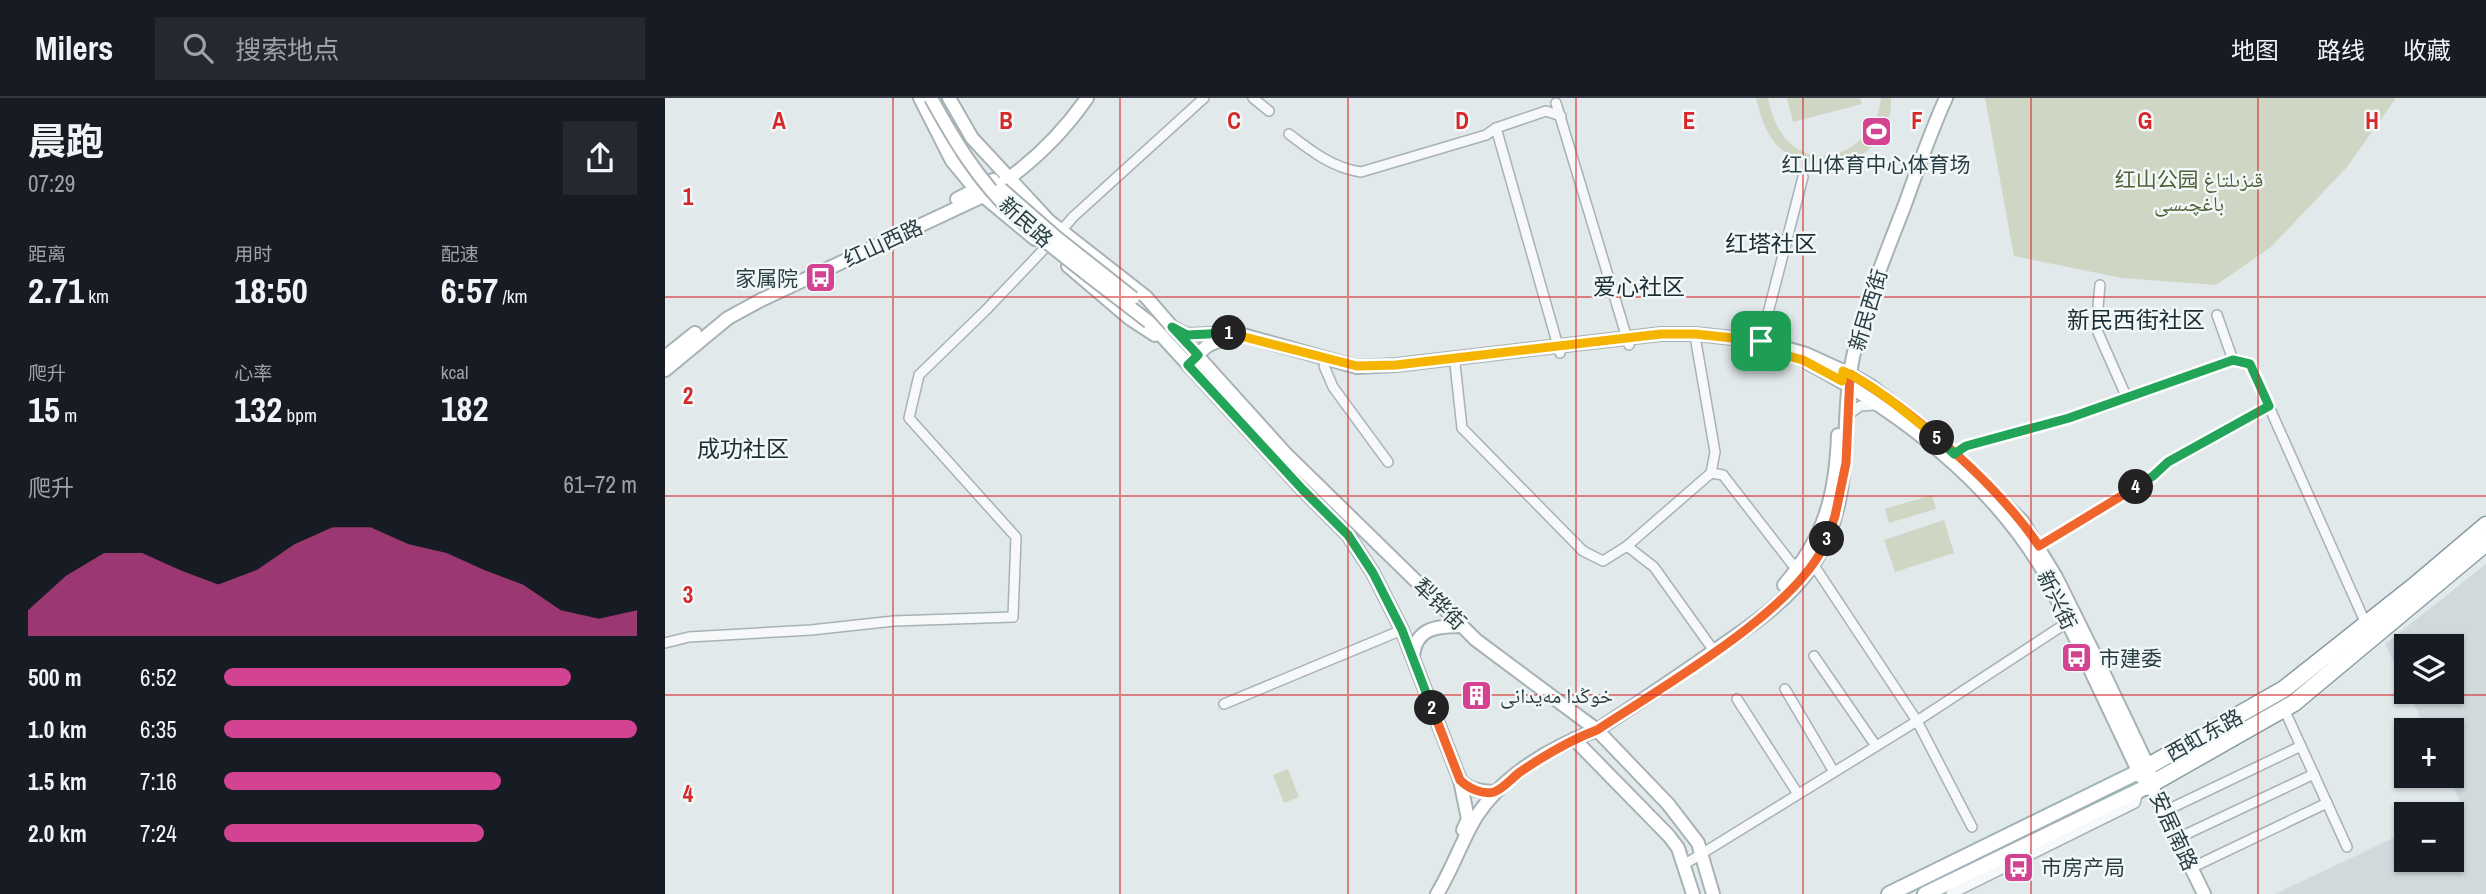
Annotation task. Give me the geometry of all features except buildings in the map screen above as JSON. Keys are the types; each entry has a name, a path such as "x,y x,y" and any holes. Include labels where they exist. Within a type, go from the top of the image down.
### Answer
{"highway":[{"name":"西虹东路","path":"2143,769 2284,689 2486,525"},
{"name":"西虹东路","path":"2145,788 2294,703 2486,542"}],"main road":[{"path":"920,98 952,161 980,193 1129,317 1170,345"},
{"name":"新民路","path":"931,98 955,143 989,188 1014,214 1152,319"},
{"name":"新民路","path":"940,98 961,136 995,183 1152,319"},
{"path":"949,98 972,138 1006,177 1061,231 1146,297 1172,327"},
{"name":"新民西街","path":"1437,894 1476,818 1495,792 1509,779 1593,728 1774,607 1824,546 1835,516 1846,463 1846,354 1869,281 1939,98"},
{"name":"新民西街","path":"1808,564 1833,483 1846,378 1880,268 1946,98"},
{"name":"红山西路","path":"665,370 728,318 980,193 1006,177 1079,99"},
{"name":"红山西路","path":"665,357 711,321 750,297 980,193"},
{"name":"犁铧街","path":"1152,319 1172,327 1286,454 1476,640 1593,728 1668,804 1698,843 1713,894"},
{"name":"犁铧街","path":"1152,319 1188,365 1348,535 1373,573 1402,630 1460,780 1468,819 1429,894"},
{"name":"新兴街","path":"1172,327 1187,335 1243,335 1357,366 1559,350"},
{"name":"新兴街","path":"1188,365 1204,346 1213,341 1226,340 1357,373 1455,364 1628,341 1661,334 1695,334 1760,344 1871,386 1954,454 2022,521 2056,577 2143,769"},
{"name":"新兴街","path":"1628,341 1760,344"},
{"name":"新兴街","path":"1846,378 1946,458 2011,523 2031,551 2143,769"},
{"path":"1413,658 1418,638 1427,631 1445,626 1462,626"},
{"path":"1574,738 1669,836 1685,864 1693,894"},
{"name":"安居南路","path":"2143,769 2145,788 2197,894"},
{"name":"西虹东路","path":"1889,894 2143,769"},
{"path":"1460,780 1477,791 1495,792"},
{"name":"安居南路","path":"2145,788 2163,812 2204,894"},
{"name":"西虹东路","path":"1926,894 2145,788"}],"street":[{"path":"1061,231 1204,98"},
{"path":"1253,98 1269,111"},
{"path":"1556,103 1628,341"},
{"path":"1289,134 1314,153 1347,170 1361,172 1486,135 1496,128 1546,111 1561,116"},
{"path":"1496,128 1559,350"},
{"path":"1760,344 1803,177"},
{"path":"665,643 689,637 811,631 894,621 1013,617 1016,537 909,418 919,375 986,310 1045,247"},
{"path":"2100,285 2096,328 2127,398"},
{"path":"2217,315 2233,360"},
{"path":"1455,364 1462,428 1583,551 1603,561 1627,546 1711,473 1715,452 1696,342"},
{"path":"1954,454 1966,446 2069,418 2233,360 2250,364 2366,624"},
{"path":"1324,366 1333,387 1388,462"},
{"path":"1847,416 1860,406 1878,404"},
{"path":"2039,546 2153,476 2168,462 2269,406"},
{"path":"1711,473 1723,475 1792,564 1808,564 1917,721 1972,827"},
{"path":"1627,546 1654,567 1712,649"},
{"path":"1685,864 1917,721 2068,622"},
{"path":"1224,704 1402,630"},
{"path":"1814,656 1876,746"},
{"path":"1785,689 1834,772"},
{"path":"1737,699 1798,794"},
{"path":"2284,709 2347,847"},
{"path":"2163,812 2301,746"},
{"path":"2176,839 2314,774"},
{"path":"1951,894 2135,803 2145,788"},
{"path":"2191,868 2327,803"}],"shaded area":[{"path":"2486,564 2486,894 2275,894 2394,838 2394,872 2464,872 2464,802 2460,802 2454,788 2464,788 2464,718 2420,718 2414,704 2464,704 2464,634 2398,634"},
{"path":"2394,637 2394,663 2385,644"}],"green space":[{"name":"红山体育中心体育场","path":"1756,98 1768,98 1778,127 1792,145 1812,155 1826,156 1840,153 1863,137 1878,112 1881,98 1891,98 1889,117 1882,134 1871,148 1857,158 1840,164 1823,165 1804,162 1780,149 1766,129"},
{"path":"1787,98 1860,98 1862,104 1793,122"},
{"name":"红山公园 قىزىلتاغ باغچىسى","path":"1985,98 2396,98 2347,167 2271,247 2216,285 2122,278 2014,256"},
{"path":"1932,495 1936,509 1889,523 1885,509"},
{"path":"1944,520 1954,553 1895,572 1884,540"},
{"path":"1288,769 1299,797 1284,803 1273,775"}],"place":[{"name":"红山体育中心体育场","path":"1876,132"},
{"name":"家属院","path":"821,278"},
{"name":"市建委","path":"2076,658"},
{"name":"خوڭدا مەيدانى","path":"1477,695"},
{"name":"市房产局","path":"2018,867"}],"district":[{"name":"红塔社区","path":"1771,243"},
{"name":"爱心社区","path":"1639,286"},
{"name":"新民西街社区","path":"2136,319"},
{"name":"成功社区","path":"743,448"}],"route":[{"path":"1761,341 1695,334 1661,334 1396,365 1357,366 1243,335 1187,335 1172,327 1198,355 1188,365 1348,535 1373,573 1402,630 1460,780 1477,791 1495,792 1509,779 1555,749 1574,738 1597,730 1748,628 1774,607 1803,577 1824,546 1835,516 1846,463 1850,374 1871,386 1976,474 2022,521 2039,546 2153,476 2168,462 2269,406 2250,364 2233,360 2069,418 1966,446 1954,454 1871,386 1850,374 1843,371 1842,381 1803,360 1759,348 1761,341"}]}
